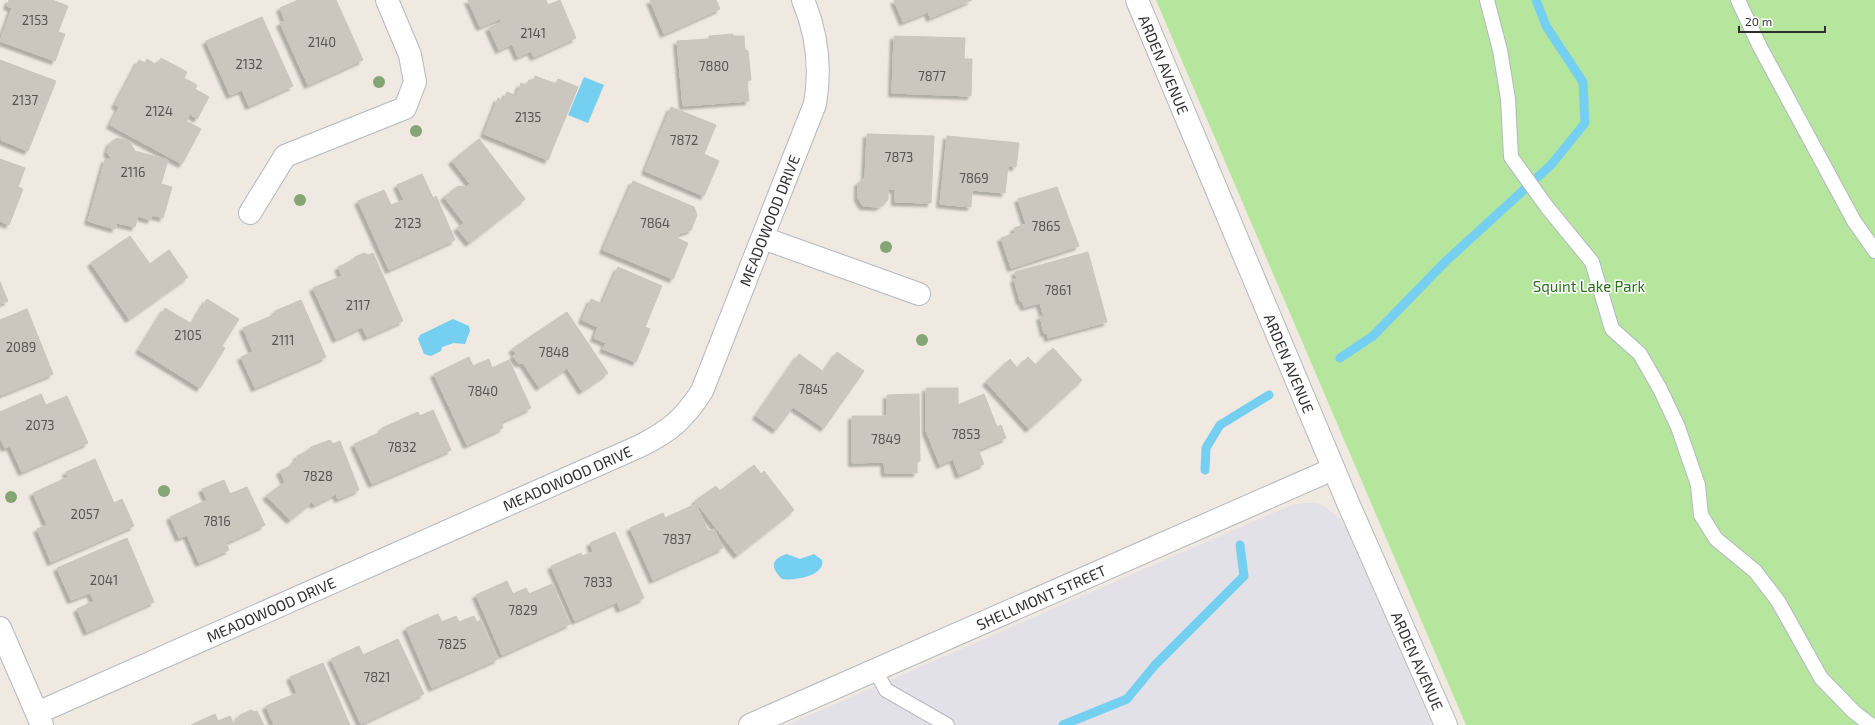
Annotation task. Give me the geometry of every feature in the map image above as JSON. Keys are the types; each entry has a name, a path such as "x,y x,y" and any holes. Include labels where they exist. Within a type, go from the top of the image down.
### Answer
{"street":[{"path":"250,213 285,156 405,108 415,82 410,55 387,0"},
{"name":"MEADOWOOD DRIVE","path":"40,719 660,436 689,410 702,391 815,104 819,72 811,22 803,0"},
{"name":"ARDEN AVENUE","path":"1137,0 1333,469 1446,725"},
{"path":"763,238 919,294"},
{"name":"SHELLMONT STREET","path":"750,725 1333,469"},
{"path":"0,628 40,719"}],"lane":[{"path":"1487,0 1500,50 1508,99 1510,157 1547,207 1592,262 1612,329 1640,354 1660,389 1678,427 1698,486 1701,515 1716,539 1755,571 1778,601 1821,678 1854,712 1871,725"},
{"path":"1738,0 1760,47 1854,221 1875,251"},
{"path":"875,670 886,690 947,725"}],"shaded area":[{"path":"1316,503 1324,506 1340,519 1346,528 1432,725 787,725 1291,505"}],"green space":[{"name":"Squint Lake Park","path":"1156,0 1875,0 1875,725 1466,725"}],"water":[{"path":"584,77 604,85 588,123 568,115"},
{"path":"453,319 469,326 470,331 465,344 454,343 442,347 441,351 431,356 424,354 418,339 420,335"},
{"path":"787,554 800,559 814,554 822,560 822,565 814,574 801,578 782,579 774,568 774,564 778,558"}],"building":[{"path":"9,0 52,0 68,6 58,32 65,34 55,61 0,41 12,8 7,6"},
{"path":"298,0 336,0 363,60 308,85 280,23 285,21 280,8"},
{"path":"468,0 546,0 548,5 560,0 576,38 534,57 531,51 518,57 512,44 499,50 489,28 501,22 500,19 480,27"},
{"path":"650,0 716,0 720,9 664,34"},
{"path":"894,0 972,0 930,18 928,12 903,22"},
{"path":"262,17 293,86 249,106 242,90 230,95 206,41"},
{"path":"733,34 733,36 744,36 745,50 748,51 751,80 747,81 749,101 683,106 677,41 709,39 709,36"},
{"path":"894,36 965,38 964,59 972,59 971,96 892,93"},
{"path":"161,58 187,72 184,78 197,85 195,89 209,97 197,119 190,114 186,121 201,129 182,164 110,125 119,107 115,105 139,60 145,63 147,59 157,65"},
{"path":"0,60 56,81 28,151 1,140 2,138 0,137"},
{"path":"535,76 556,84 558,79 578,87 548,160 484,134 498,98 503,101 507,92 516,96 521,83 526,86 529,80 533,81"},
{"path":"671,107 716,125 704,154 719,161 704,196 645,171"},
{"path":"867,134 934,136 931,203 895,202 895,189 888,189 888,200 879,207 863,206 858,198 858,183 865,178"},
{"path":"947,136 1019,143 1016,167 1008,166 1005,193 972,190 971,207 940,204"},
{"path":"117,138 129,141 135,151 168,160 161,184 172,187 163,218 152,215 151,220 138,216 135,227 117,223 115,229 88,221 105,160 111,158 107,152 110,143"},
{"path":"479,139 525,199 469,243 457,228 464,223 444,197 458,186 466,187 470,184 452,161"},
{"path":"0,159 25,168 18,187 23,189 9,225 0,221"},
{"path":"422,174 433,198 436,196 455,240 389,270 358,201 384,190 391,205 404,200 397,185"},
{"path":"633,181 694,207 697,215 691,230 679,234 677,238 688,243 673,279 603,250"},
{"path":"1057,187 1079,246 1011,268 1001,238 1015,233 1014,228 1026,224 1018,199"},
{"path":"130,236 150,264 169,250 188,277 129,319 91,263"},
{"path":"1088,252 1107,322 1048,338 1047,333 1044,333 1040,316 1044,317 1040,303 1024,307 1022,301 1020,301 1014,279 1017,279 1015,272"},
{"path":"364,253 368,255 373,253 403,321 367,337 362,327 336,339 313,288 342,276 338,267"},
{"path":"618,267 662,286 645,327 650,329 636,362 603,349 606,343 594,338 598,327 582,320 591,299 602,304"},
{"path":"0,282 8,301 0,304"},
{"path":"207,299 239,319 222,346 225,348 200,388 139,350 165,308 192,324"},
{"path":"301,300 326,357 255,388 241,357 253,352 243,328 276,314 275,311"},
{"path":"27,309 53,374 1,395 0,320"},
{"path":"567,312 608,373 582,391 567,368 539,387 523,363 518,363 513,356 516,354 512,349"},
{"path":"1053,348 1082,380 1029,429 986,382 1010,359 1017,368 1028,357 1036,365"},
{"path":"837,352 864,371 824,428 793,407 776,430 756,416 799,354 824,372"},
{"path":"469,357 473,366 489,359 492,368 509,360 531,408 501,422 503,428 467,445 434,374"},
{"path":"926,388 958,388 958,405 984,394 997,427 1001,425 1006,438 978,450 984,464 959,475 953,459 940,465 926,431"},
{"path":"41,394 46,405 67,396 88,443 22,472 10,446 5,448 0,438 0,412"},
{"path":"919,394 920,461 917,462 917,473 885,473 884,462 852,463 852,416 887,416 887,395"},
{"path":"433,410 451,450 372,484 354,444 383,431 382,428 418,412 420,416"},
{"path":"330,440 333,444 340,441 359,490 338,499 336,494 314,505 312,502 290,520 266,496 285,482 280,471 294,464 294,461 297,460 297,456 309,450 311,447"},
{"path":"95,459 114,503 122,499 134,526 51,562 37,529 47,525 33,493 68,477 66,472"},
{"path":"754,465 761,474 764,471 794,510 737,555 695,501 716,486 720,491"},
{"path":"224,480 230,494 247,487 265,525 226,543 229,550 199,563 187,535 179,538 170,517 207,500 202,489"},
{"path":"696,504 708,531 714,529 723,548 653,580 630,528 663,513 665,518"},
{"path":"615,532 644,598 620,609 617,602 575,621 551,566 581,553 582,556 593,552 590,543"},
{"path":"127,538 154,602 87,632 77,609 94,601 90,593 71,600 57,568"},
{"path":"507,581 513,594 526,588 529,594 552,584 570,624 502,655 476,595"},
{"path":"438,614 442,622 456,616 459,622 474,616 477,622 480,620 498,659 432,688 406,628"},
{"path":"398,639 424,694 361,724 331,659 359,646 363,655"},
{"path":"323,663 350,725 274,725 266,706 297,693 290,677"},
{"path":"251,710 255,712 257,711 264,725 191,725 215,714 218,721 230,716 233,723 237,721 240,715"}],"waterway":[{"path":"1340,358 1373,336 1445,262 1551,165 1585,123 1583,82 1546,26 1536,0"},
{"path":"1205,470 1206,448 1220,425 1269,395"},
{"path":"1063,725 1127,699 1155,665 1244,576 1240,545"}]}
